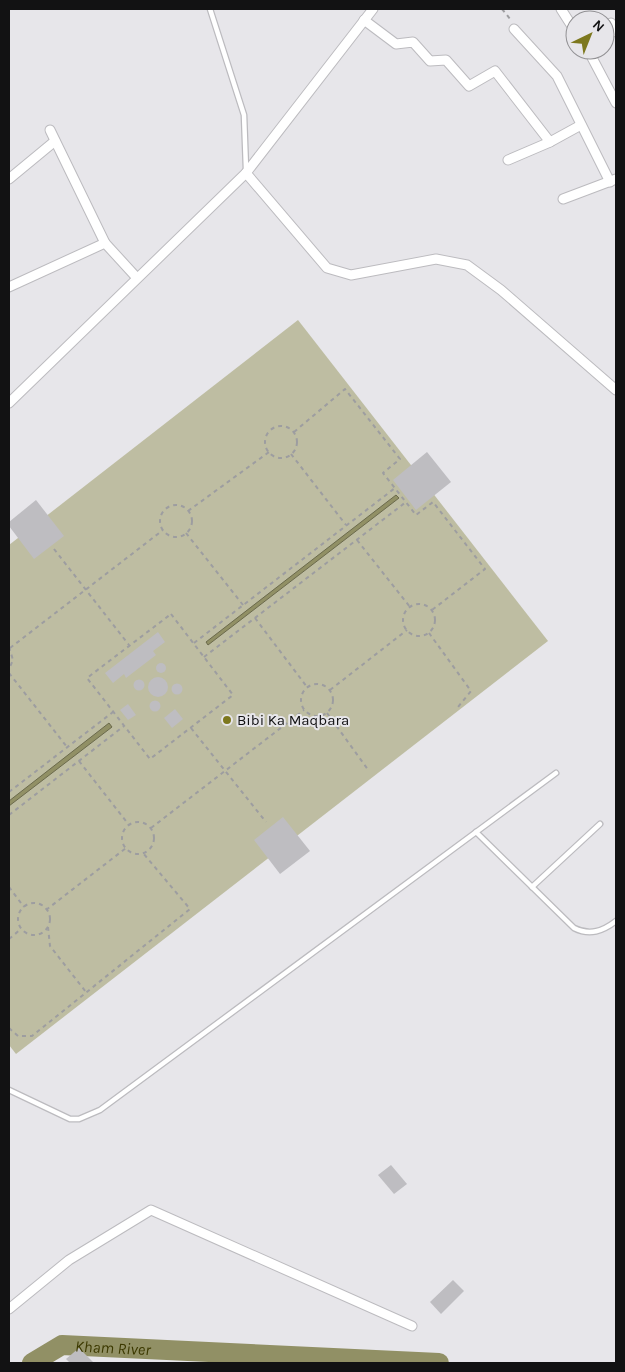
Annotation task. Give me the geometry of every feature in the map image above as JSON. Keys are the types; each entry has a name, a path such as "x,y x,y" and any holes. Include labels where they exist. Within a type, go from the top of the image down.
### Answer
{"street":[{"path":"10,398 246,172 373,9"},
{"path":"364,20 396,44 412,42 430,61 446,60 469,86 495,70 550,142"},
{"path":"514,29 553,71 613,180 563,200"},
{"path":"593,60 616,104"},
{"path":"508,160 550,142 582,125"},
{"path":"50,130 105,243 137,278"},
{"path":"9,179 55,140"},
{"path":"246,172 327,268 351,275 436,259 468,265 501,290 616,390"},
{"path":"9,287 105,243"},
{"path":"9,1309 69,1260 151,1210 412,1326"}],"lane":[{"path":"210,9 244,115 246,172"},
{"path":"9,1090 70,1119 79,1119 100,1110 556,773"},
{"path":"532,887 600,824"},
{"path":"476,832 574,928 582,932 598,931 616,921"}],"path":[{"path":"502,9 510,16 514,29"},
{"path":"294,432 345,389 400,459 383,473 416,515 433,502 486,569 432,610"},
{"path":"283,426 294,432 297,444 291,454 280,458 269,452 266,440 272,429 283,426"},
{"path":"188,511 269,452"},
{"path":"291,454 346,525"},
{"path":"194,643 395,488"},
{"path":"204,657 406,502"},
{"path":"178,505 188,511 192,523 186,533 174,536 163,530 160,519 166,508 178,505"},
{"path":"9,669 13,660 9,648 163,530"},
{"path":"186,533 243,605"},
{"path":"357,540 410,607"},
{"path":"54,548 130,645"},
{"path":"421,604 432,610 435,622 429,633 418,636 407,630 404,618 410,607 421,604"},
{"path":"171,614 194,643 233,695 150,760 87,678 171,614"},
{"path":"255,618 307,687"},
{"path":"330,690 407,630"},
{"path":"429,633 472,691 458,707"},
{"path":"9,673 67,747"},
{"path":"319,684 330,690 333,702 327,713 315,716 304,710 301,698 307,687 319,684"},
{"path":"151,828 304,710"},
{"path":"9,792 113,712"},
{"path":"327,713 369,771"},
{"path":"9,815 124,726"},
{"path":"191,728 266,822"},
{"path":"79,761 129,825"},
{"path":"140,822 151,828 154,834 152,846 143,853 136,854 126,848 123,836 129,825 140,822"},
{"path":"46,910 126,848"},
{"path":"9,1028 18,1036 32,1036 190,909 143,853"},
{"path":"9,887 24,907"},
{"path":"48,927 38,935 26,933 21,929 18,917 24,907 36,904 46,910 49,915 50,946 86,992"},
{"path":"9,939 21,929"}],"green space":[{"name":"Bibi Ka Maqbara","path":"298,320 548,641 16,1054 9,1045 9,545"}],"shaded area":[{"path":"396,495 399,498 208,645 206,642"},
{"path":"109,723 112,727 9,806 9,801"}],"building":[{"path":"427,452 451,482 416,510 393,480"},
{"path":"36,500 64,536 34,559 9,526 9,522"},
{"path":"158,632 165,642 153,651 156,655 126,678 124,674 113,683 105,673"},
{"path":"159,663 163,663 166,668 165,672 159,673 156,670 156,666"},
{"path":"154,677 162,677 168,683 168,691 162,697 154,697 148,691 148,683"},
{"path":"137,680 141,680 144,685 143,689 137,690 134,687 134,683"},
{"path":"175,684 179,684 182,689 181,693 175,694 172,691 172,687"},
{"path":"153,701 157,701 160,706 159,710 153,711 150,708 150,704"},
{"path":"128,704 136,715 128,720 120,710"},
{"path":"175,709 183,719 172,728 164,718"},
{"path":"283,817 310,851 280,874 254,840"},
{"path":"391,1165 407,1184 394,1194 378,1175"},
{"path":"453,1280 464,1291 441,1314 430,1302"},
{"path":"79,1348 93,1362 70,1363 66,1359"}],"waterway":[{"name":"Kham River","path":"32,1363 62,1345 439,1363"}],"place":[{"name":"Bibi Ka Maqbara","path":"227,720"}]}
